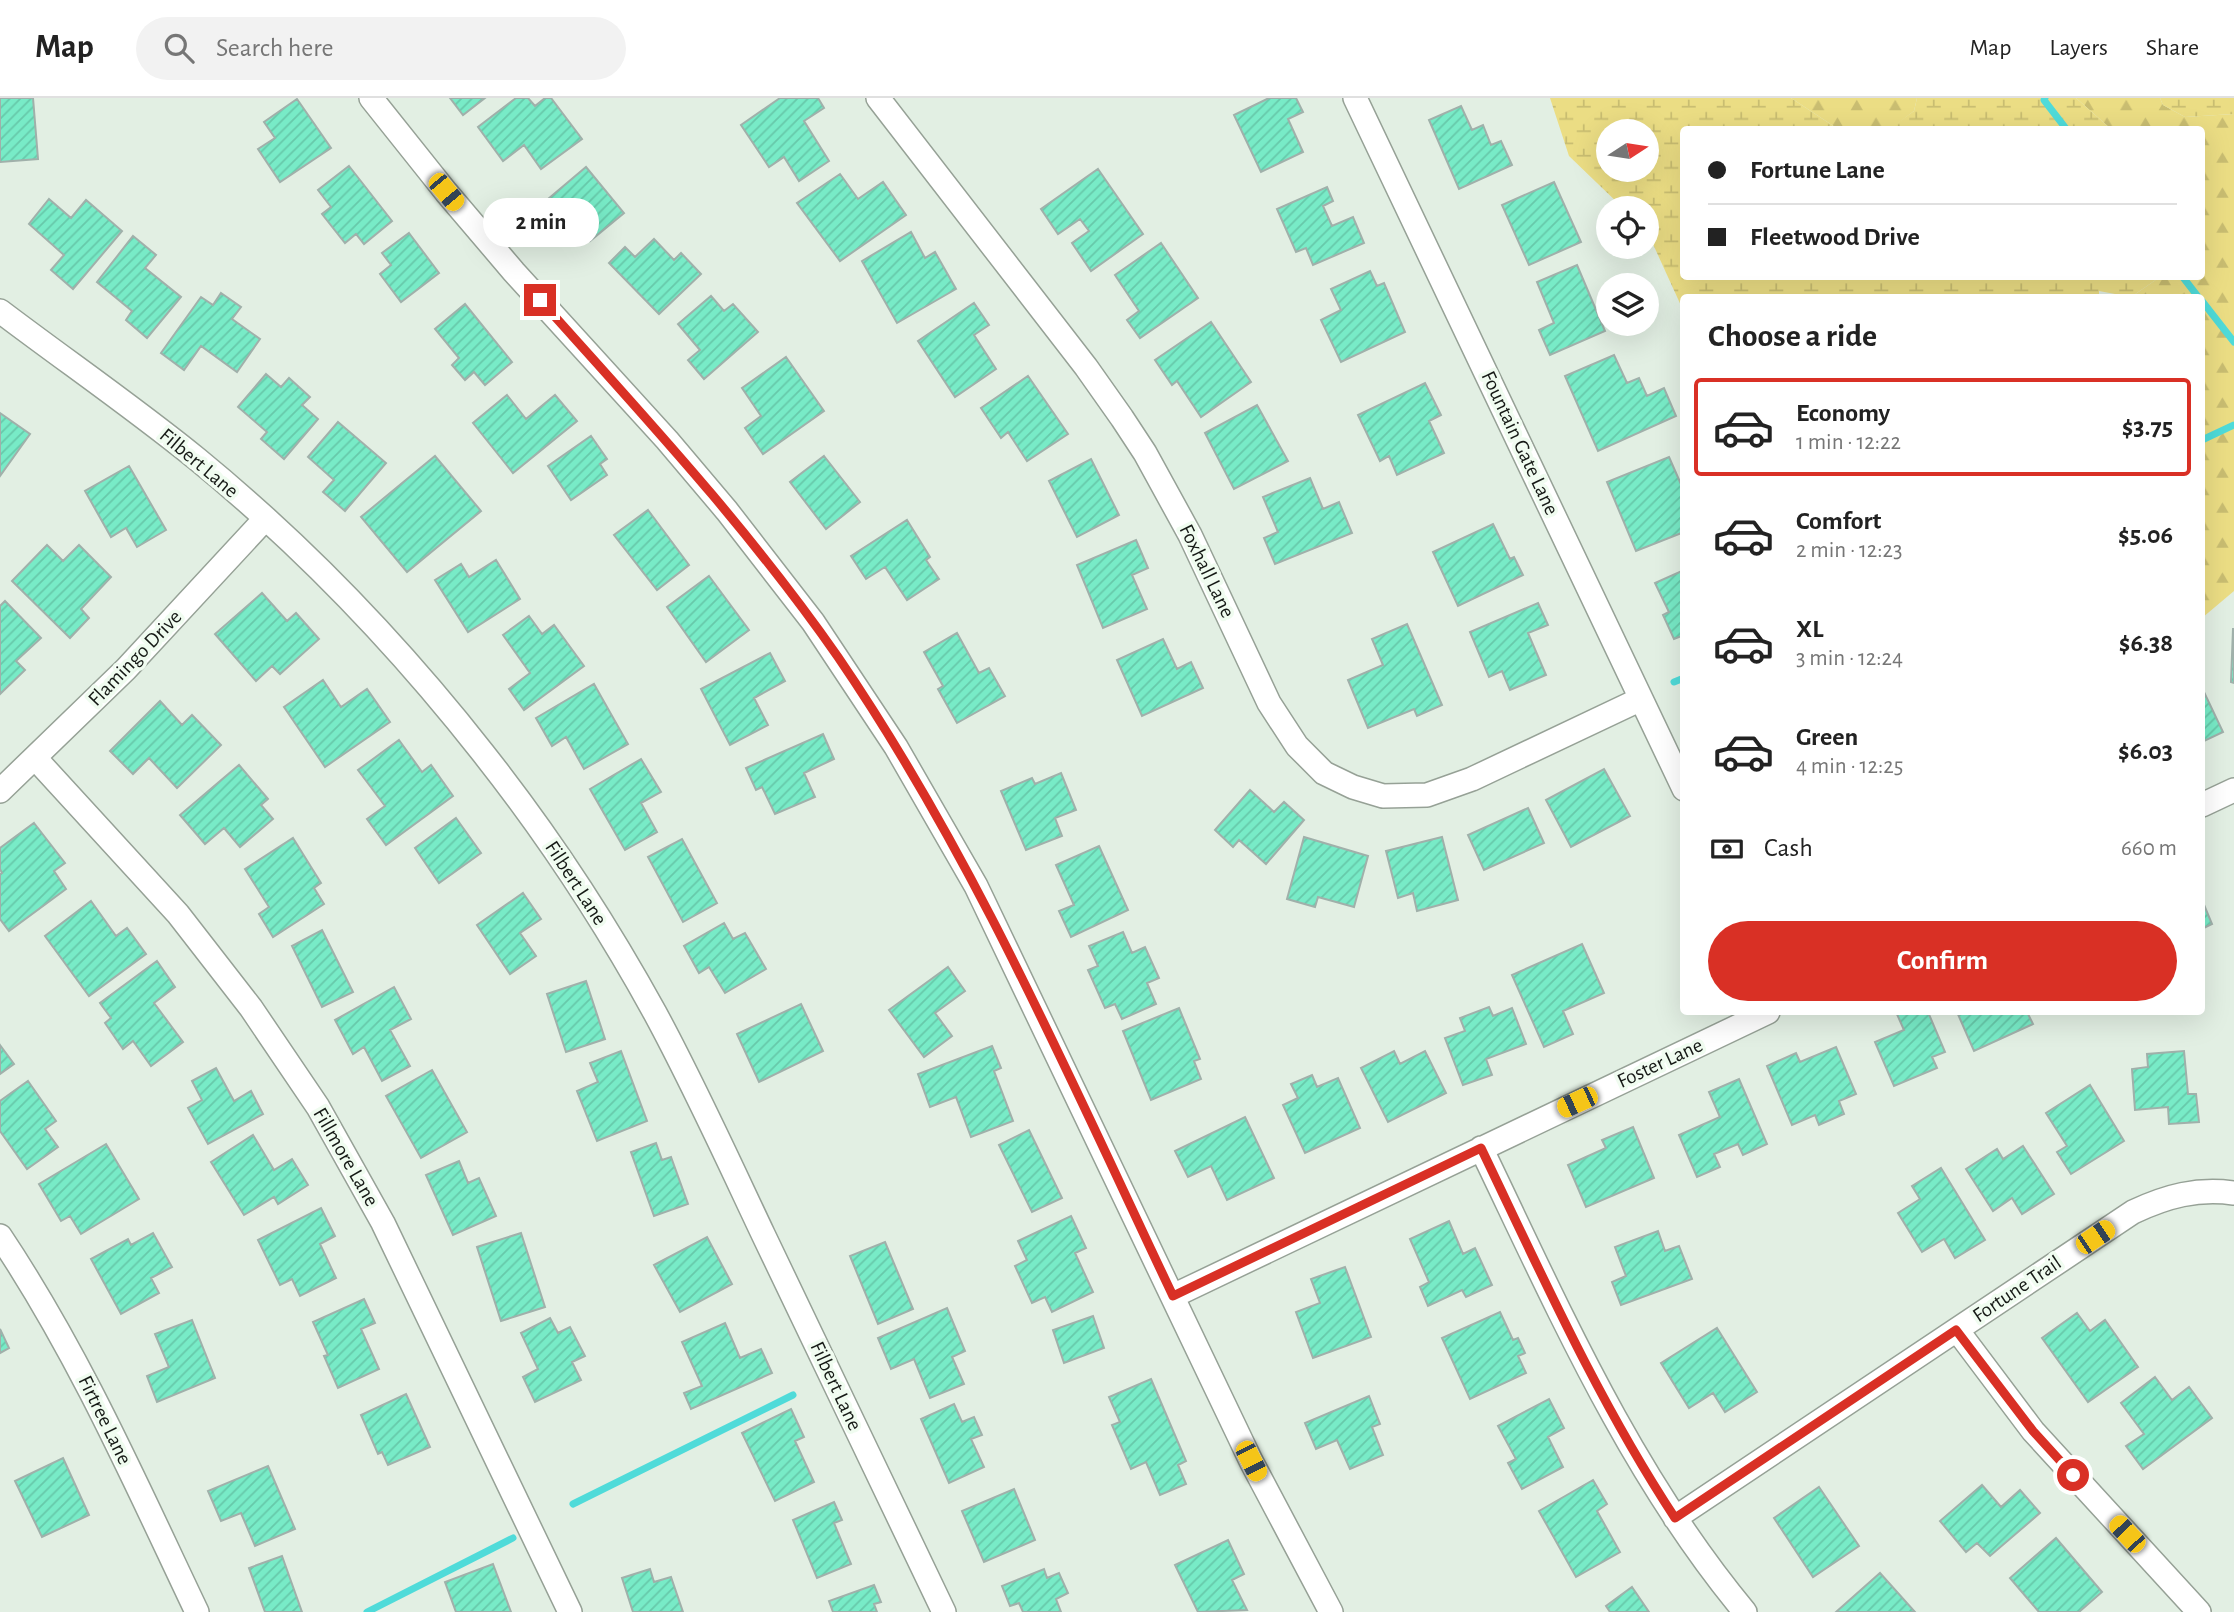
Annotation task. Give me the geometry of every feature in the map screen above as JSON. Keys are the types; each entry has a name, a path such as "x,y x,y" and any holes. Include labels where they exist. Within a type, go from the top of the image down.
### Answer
{"street":[{"path":"371,98 491,246 705,484 787,586 896,747 976,886 1251,1461 1331,1612"},
{"name":"Foxhall Lane","path":"878,98 1086,367 1122,418 1145,453 1190,535 1277,715 1297,746 1324,772 1353,787 1383,796 1427,795 1472,779 1641,699"},
{"name":"Fountain Gate Lane","path":"1355,98 1680,781"},
{"name":"Filbert Lane","path":"0,312 102,385 198,460 265,519 376,628 481,749 541,831 603,924 681,1063 944,1612"},
{"name":"Flamingo Drive","path":"0,791 126,669 265,519"},
{"name":"Fillmore Lane","path":"36,759 178,914 251,1008 318,1107 383,1223 569,1612"},
{"path":"2205,804 2234,790"},
{"name":"Foster Lane","path":"1173,1296 1763,1015"},
{"path":"1481,1148 1626,1440 1675,1518 1745,1612"},
{"name":"Fortune Trail","path":"1675,1518 2118,1222 2165,1198 2197,1191 2234,1193"},
{"name":"Firtree Lane","path":"0,1236 64,1339 99,1406 197,1612"},
{"path":"1956,1330 2033,1431 2199,1612"}],"green space":[{"path":"1550,98 1791,98 1833,126 1680,126 1680,280 2156,280 2135,294 2099,291 2099,294 1680,294 1680,303 1659,257 1659,196 1611,196 1569,156"},
{"path":"1791,98 1917,98 1914,111 1894,126 1833,126"},
{"path":"1917,98 2076,98 2108,126 1893,126 1914,111"},
{"path":"2076,98 2160,98 2163,105 2185,117 2234,114 2234,591 2205,615 2205,294 2135,294 2156,280 2205,280 2205,126 2108,126"},
{"path":"2160,98 2234,98 2234,114 2185,117 2163,105"}],"building":[{"path":"0,98 33,98 38,159 0,162"},
{"path":"450,98 485,98 463,115"},
{"path":"516,98 528,98 535,106 545,98 551,98 582,139 541,169 524,145 503,161 478,127"},
{"path":"780,98 818,98 824,108 804,121 829,161 799,181 784,157 769,167 741,125"},
{"path":"1269,98 1296,98 1303,112 1288,119 1303,152 1261,172 1234,115"},
{"path":"297,99 331,148 280,182 258,149 275,138 264,122"},
{"path":"1461,106 1472,130 1483,125 1491,145 1501,141 1512,165 1459,189 1429,120"},
{"path":"349,166 392,221 364,244 356,234 345,243 322,214 331,207 318,190"},
{"path":"586,167 624,213 590,241 572,220 562,228 542,204"},
{"path":"1098,169 1143,234 1091,271 1072,243 1089,231 1080,219 1058,234 1041,209"},
{"path":"840,174 858,199 883,182 906,215 840,261 797,203"},
{"path":"1554,182 1581,242 1529,265 1502,205"},
{"path":"1327,187 1333,201 1323,206 1332,226 1353,217 1364,243 1313,265 1306,248 1296,252 1277,209"},
{"path":"49,199 71,218 86,200 122,231 73,289 51,270 64,255 29,224"},
{"path":"911,232 925,258 935,252 956,289 897,323 862,261"},
{"path":"409,233 439,273 401,302 380,274 391,265 382,253"},
{"path":"133,236 156,255 145,268 181,297 147,338 126,320 132,311 97,282"},
{"path":"654,239 674,260 681,253 701,274 659,314 609,263 625,247 635,257"},
{"path":"1161,243 1198,298 1140,338 1127,320 1139,311 1115,275"},
{"path":"1577,265 1596,310 1596,335 1550,355 1539,330 1554,323 1537,282"},
{"path":"1370,271 1377,286 1384,283 1405,332 1341,362 1321,320 1341,310 1331,289"},
{"path":"221,293 241,307 232,319 260,339 237,372 201,346 184,370 161,353 201,297 213,305"},
{"path":"711,296 724,311 733,304 758,332 704,379 688,360 700,350 678,324"},
{"path":"974,303 989,325 974,335 996,369 955,397 918,341"},
{"path":"465,304 512,362 485,385 474,372 465,380 452,365 459,358 435,329"},
{"path":"1211,322 1251,382 1201,417 1177,381 1172,385 1155,360"},
{"path":"1614,355 1627,383 1639,378 1647,396 1664,388 1676,416 1598,451 1565,376"},
{"path":"786,357 824,411 763,454 745,428 761,416 742,388"},
{"path":"266,374 281,387 289,378 310,397 302,405 318,419 284,459 261,439 267,432 238,407"},
{"path":"1028,376 1068,434 1027,461 1008,432 1001,438 981,408"},
{"path":"1425,383 1441,415 1429,421 1444,453 1397,475 1389,456 1380,461 1358,415"},
{"path":"507,395 526,419 555,395 577,421 513,473 473,423"},
{"path":"1257,405 1288,461 1234,489 1205,433"},
{"path":"0,413 30,434 0,476"},
{"path":"338,422 386,463 345,511 323,492 334,480 308,457"},
{"path":"591,436 607,459 600,464 607,475 571,500 548,466"},
{"path":"435,456 481,511 407,572 361,517"},
{"path":"824,456 860,502 826,529 790,482"},
{"path":"1669,457 1680,482 1680,534 1636,551 1607,482"},
{"path":"1091,459 1119,515 1077,537 1049,481"},
{"path":"129,466 166,530 137,547 126,528 111,537 85,491"},
{"path":"1310,478 1323,509 1339,502 1352,533 1275,564 1264,538 1278,532 1263,497"},
{"path":"648,510 689,565 657,590 614,535"},
{"path":"907,520 930,557 926,560 939,579 907,600 885,567 866,579 851,556"},
{"path":"1493,524 1510,559 1514,557 1523,575 1458,606 1433,552"},
{"path":"1136,540 1148,568 1132,575 1147,609 1103,628 1077,565"},
{"path":"47,545 63,561 79,545 111,577 81,609 89,618 70,638 12,581"},
{"path":"496,560 520,599 468,632 435,580 461,564 469,577"},
{"path":"1680,572 1680,637 1674,639 1663,615 1669,612 1655,583"},
{"path":"709,576 749,630 706,662 667,607"},
{"path":"262,593 287,621 296,613 319,639 280,674 272,666 256,681 215,634"},
{"path":"5,601 41,638 16,661 25,670 0,694 0,606"},
{"path":"1538,603 1548,625 1528,633 1546,675 1510,690 1502,671 1489,677 1470,632"},
{"path":"529,616 542,634 554,625 584,666 524,710 509,689 530,673 503,635"},
{"path":"1407,624 1442,705 1417,716 1414,709 1368,728 1348,680 1383,665 1372,639"},
{"path":"2234,629 2234,683 2231,682"},
{"path":"957,633 979,673 989,668 1005,696 957,723 938,689 943,686 924,652"},
{"path":"1163,639 1177,669 1191,662 1203,688 1142,716 1117,660"},
{"path":"770,653 785,681 754,698 768,725 730,745 701,689"},
{"path":"323,680 341,707 367,689 390,722 325,767 284,707"},
{"path":"594,684 628,744 584,769 566,737 552,746 536,718"},
{"path":"2205,694 2223,732 2205,741"},
{"path":"160,701 182,725 192,715 221,745 177,788 149,758 133,774 110,751"},
{"path":"823,734 834,759 804,773 815,797 775,814 762,787 756,790 746,768"},
{"path":"399,740 422,772 431,765 453,796 386,845 367,819 385,806 358,770"},
{"path":"641,759 661,792 641,803 657,832 625,850 590,789"},
{"path":"239,765 268,799 261,805 273,819 240,847 224,828 205,844 180,815"},
{"path":"1604,769 1630,816 1571,847 1546,800"},
{"path":"1061,773 1076,810 1055,818 1062,836 1026,850 1001,791 1032,778 1035,784"},
{"path":"1250,790 1274,812 1284,802 1304,820 1266,864 1239,840 1233,847 1215,830"},
{"path":"1528,808 1544,843 1484,870 1468,835"},
{"path":"456,818 481,853 439,883 415,848"},
{"path":"34,823 65,863 54,871 66,889 9,931 0,919 0,848"},
{"path":"1304,837 1368,856 1354,907 1318,897 1315,907 1287,899"},
{"path":"1442,837 1458,900 1417,911 1413,893 1398,898 1386,851"},
{"path":"293,838 321,883 314,888 324,904 273,937 259,914 269,907 245,869"},
{"path":"682,839 717,903 683,922 648,857"},
{"path":"1099,846 1128,910 1071,937 1059,911 1074,905 1056,865"},
{"path":"523,893 541,919 520,933 536,956 510,974 477,925"},
{"path":"91,901 116,936 127,928 146,954 89,996 45,936"},
{"path":"2205,907 2212,924 2205,928"},
{"path":"724,923 733,939 745,933 766,969 725,993 709,967 699,973 684,946"},
{"path":"322,930 353,992 322,1007 292,946"},
{"path":"1123,932 1132,953 1145,947 1159,978 1147,983 1156,1004 1122,1019 1115,1004 1105,1008 1088,970 1098,966 1089,946"},
{"path":"1582,944 1604,993 1563,1011 1573,1034 1544,1047 1512,975"},
{"path":"157,961 175,987 154,1003 183,1042 151,1066 133,1041 123,1049 105,1023 111,1018 100,1003"},
{"path":"948,967 965,991 935,1013 952,1036 924,1057 889,1010"},
{"path":"586,981 605,1039 566,1052 547,994"},
{"path":"394,987 411,1019 390,1030 410,1066 382,1081 364,1047 353,1054 335,1020"},
{"path":"801,1004 823,1051 759,1082 737,1034"},
{"path":"1489,1007 1493,1016 1512,1008 1526,1044 1486,1059 1492,1075 1463,1085 1445,1038 1465,1031 1460,1018"},
{"path":"1179,1008 1200,1059 1194,1061 1201,1079 1151,1100 1123,1031"},
{"path":"1897,1015 1929,1015 1945,1052 1932,1057 1937,1068 1894,1086 1875,1042 1904,1030"},
{"path":"1958,1015 2028,1015 2033,1024 1974,1051"},
{"path":"0,1045 14,1064 0,1074"},
{"path":"992,1046 1001,1068 994,1071 1013,1121 971,1137 956,1097 930,1107 918,1074"},
{"path":"1836,1047 1856,1094 1839,1101 1844,1114 1819,1125 1815,1115 1792,1125 1767,1066 1796,1053 1800,1062"},
{"path":"621,1051 647,1121 597,1141 577,1091 598,1082 590,1063"},
{"path":"1394,1051 1400,1064 1425,1051 1446,1093 1388,1122 1361,1068"},
{"path":"2184,1051 2188,1094 2196,1094 2199,1122 2169,1124 2168,1107 2135,1110 2132,1069 2148,1067 2147,1054"},
{"path":"216,1068 234,1101 251,1091 263,1114 208,1144 188,1108 202,1100 192,1081"},
{"path":"432,1070 467,1132 421,1158 386,1096"},
{"path":"1312,1075 1317,1087 1338,1078 1360,1128 1305,1153 1283,1105 1298,1098 1291,1084"},
{"path":"1739,1079 1767,1144 1743,1155 1738,1144 1714,1154 1720,1167 1697,1177 1679,1135 1720,1117 1709,1092"},
{"path":"28,1081 56,1121 45,1129 58,1147 27,1169 0,1131 0,1101"},
{"path":"2090,1085 2124,1141 2071,1174 2057,1152 2067,1146 2046,1113"},
{"path":"1245,1117 1274,1178 1227,1200 1211,1166 1188,1177 1175,1151"},
{"path":"1633,1127 1654,1178 1586,1207 1568,1165 1606,1148 1602,1140"},
{"path":"1029,1130 1062,1198 1032,1212 999,1145"},
{"path":"253,1135 274,1170 292,1159 308,1185 278,1204 274,1197 244,1215 211,1162"},
{"path":"656,1143 662,1160 671,1157 688,1204 654,1216 631,1152"},
{"path":"106,1144 139,1199 81,1234 70,1216 61,1221 39,1184"},
{"path":"2023,1146 2054,1194 2022,1214 2012,1198 1993,1211 1966,1169 1997,1149 2003,1159"},
{"path":"459,1161 468,1183 479,1178 496,1216 453,1235 426,1175"},
{"path":"1941,1168 1985,1240 1955,1258 1944,1239 1922,1252 1898,1213 1920,1199 1912,1186"},
{"path":"321,1208 335,1236 320,1244 336,1278 300,1296 292,1279 280,1285 258,1240"},
{"path":"1071,1216 1086,1248 1075,1253 1093,1292 1052,1312 1045,1297 1032,1303 1015,1266 1027,1260 1018,1241"},
{"path":"1449,1221 1463,1254 1475,1248 1492,1285 1466,1297 1462,1290 1428,1306 1420,1287 1429,1282 1410,1239"},
{"path":"1658,1231 1665,1251 1679,1246 1692,1279 1621,1305 1612,1282 1626,1276 1615,1247"},
{"path":"153,1233 172,1267 151,1278 159,1293 121,1314 91,1259 128,1239 131,1245"},
{"path":"521,1233 545,1307 501,1321 477,1247"},
{"path":"707,1237 732,1284 680,1312 654,1265"},
{"path":"885,1242 913,1309 878,1324 850,1256"},
{"path":"1345,1267 1371,1337 1313,1358 1296,1312 1320,1303 1311,1279"},
{"path":"364,1299 375,1323 361,1329 379,1369 338,1388 324,1356 328,1355 313,1322"},
{"path":"947,1308 965,1351 952,1357 964,1384 930,1398 914,1359 891,1369 878,1338"},
{"path":"1500,1312 1513,1340 1518,1338 1525,1353 1518,1356 1526,1373 1470,1399 1442,1338"},
{"path":"2077,1313 2090,1331 2105,1320 2138,1367 2088,1402 2042,1338"},
{"path":"1093,1316 1104,1348 1064,1363 1053,1330"},
{"path":"550,1318 558,1333 570,1327 585,1356 572,1362 581,1380 535,1402 523,1377 538,1369 521,1333"},
{"path":"192,1320 215,1378 157,1402 147,1376 169,1367 155,1334"},
{"path":"725,1323 740,1358 761,1349 772,1373 691,1409 684,1393 702,1386 682,1342"},
{"path":"1717,1328 1757,1392 1725,1412 1713,1393 1689,1408 1661,1363"},
{"path":"0,1329 9,1348 0,1353"},
{"path":"2155,1377 2172,1400 2189,1387 2212,1418 2143,1469 2126,1446 2144,1434 2121,1403"},
{"path":"1151,1379 1186,1461 1178,1465 1186,1484 1160,1495 1146,1462 1131,1469 1112,1425 1120,1422 1109,1397"},
{"path":"406,1394 430,1447 388,1465 382,1452 378,1454 361,1415"},
{"path":"1369,1396 1380,1424 1372,1427 1383,1455 1350,1469 1337,1440 1316,1449 1305,1423"},
{"path":"1549,1399 1564,1428 1548,1437 1563,1467 1522,1489 1508,1463 1516,1459 1498,1426"},
{"path":"954,1404 962,1422 974,1417 982,1435 971,1439 984,1467 949,1483 921,1419"},
{"path":"791,1409 804,1437 795,1441 814,1482 775,1501 742,1433"},
{"path":"63,1458 89,1515 42,1537 15,1481"},
{"path":"268,1466 295,1529 255,1546 241,1513 221,1521 208,1491"},
{"path":"1593,1480 1607,1504 1597,1511 1620,1552 1576,1577 1539,1511"},
{"path":"1982,1485 2001,1507 2020,1490 2040,1513 1990,1556 1977,1543 1966,1552 1940,1521"},
{"path":"1819,1487 1859,1546 1813,1577 1774,1518"},
{"path":"1014,1489 1035,1540 984,1562 962,1511"},
{"path":"834,1502 842,1520 834,1523 851,1564 817,1578 793,1520"},
{"path":"2056,1538 2102,1592 2079,1612 2039,1612 2010,1578"},
{"path":"1228,1540 1244,1574 1232,1580 1247,1610 1198,1612 1175,1565"},
{"path":"282,1556 302,1612 265,1612 249,1568"},
{"path":"493,1564 511,1612 456,1612 445,1582"},
{"path":"650,1569 654,1582 671,1577 683,1612 633,1612 622,1578"},
{"path":"1044,1569 1047,1578 1059,1573 1068,1593 1056,1599 1061,1612 1023,1612 1019,1603 1010,1606 1002,1586"},
{"path":"1880,1573 1915,1612 1836,1612"},
{"path":"874,1585 881,1602 874,1604 877,1612 833,1612 829,1601"},
{"path":"1632,1587 1649,1612 1610,1612 1606,1606"}],"waterway":[{"path":"2045,98 2064,126"},
{"path":"2185,280 2196,294"},
{"path":"2205,305 2234,342"},
{"path":"2205,439 2234,425"},
{"path":"1674,682 1680,680"},
{"path":"573,1504 793,1395"},
{"path":"367,1612 513,1538"}],"route":[{"path":"540,300 713,493 787,586 867,701 976,886 1173,1296 1481,1148 1597,1386 1626,1440 1675,1518 1956,1330 2033,1431 2073,1475"}]}
